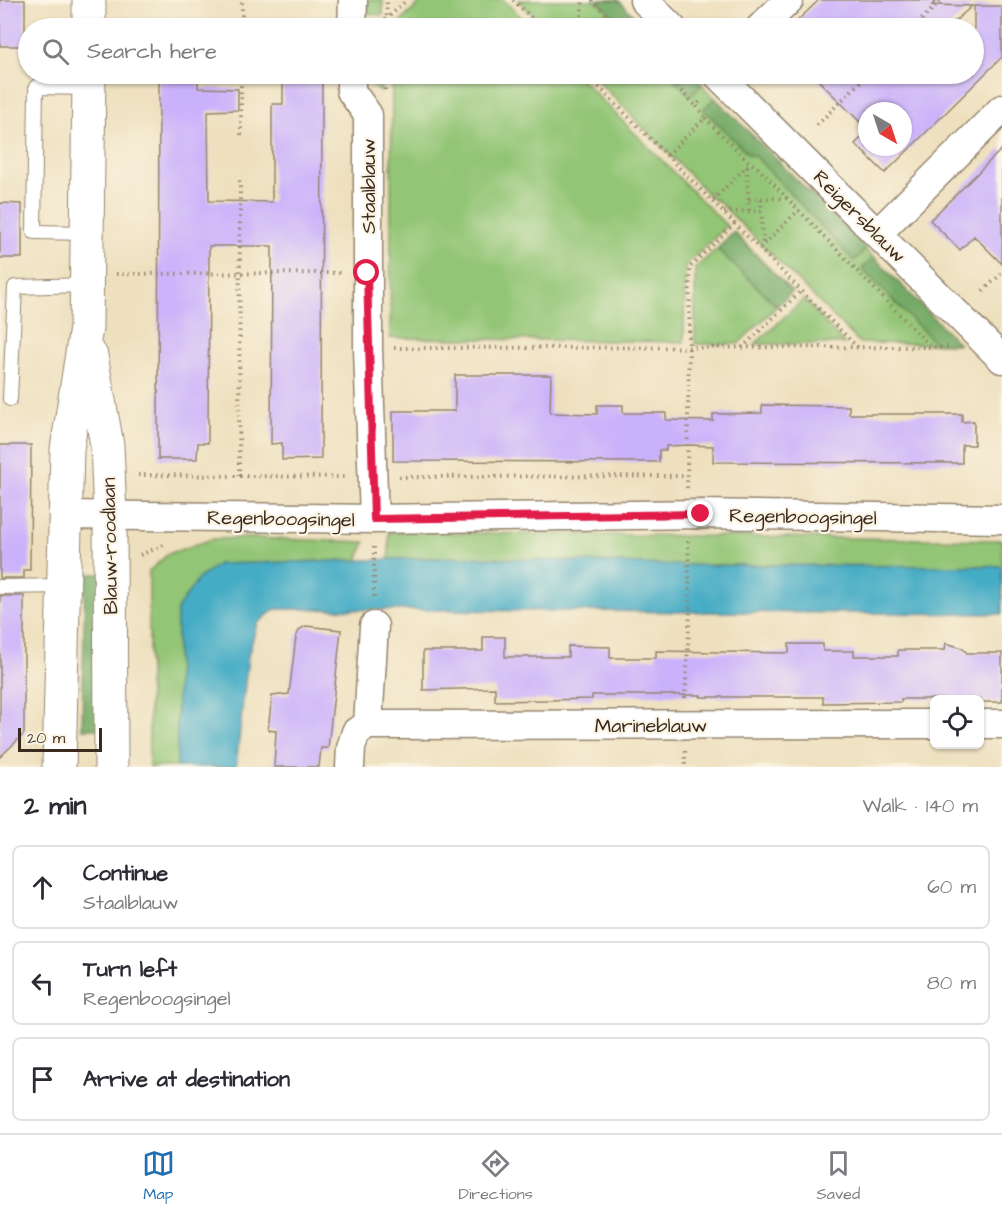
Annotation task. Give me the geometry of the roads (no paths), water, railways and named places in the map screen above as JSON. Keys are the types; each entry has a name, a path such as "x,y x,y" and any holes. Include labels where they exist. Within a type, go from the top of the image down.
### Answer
{"street":[{"path":"353,0 361,18"},
{"path":"645,0 662,18"},
{"path":"770,18 789,0"},
{"name":"Blauw-roodlaan","path":"59,767 67,449 86,328 89,84"},
{"name":"Staalblauw","path":"351,84 351,91 368,115 368,348 374,531"},
{"name":"Reigersblauw","path":"727,84 996,353"},
{"path":"878,233 1002,109"},
{"name":"Blauw-roodlaan","path":"86,328 107,446 110,515 111,767"},
{"name":"Regenboogsingel","path":"64,515 110,515 374,531 686,514 1002,519"},
{"path":"350,767 351,748 356,732 368,725 374,626"},
{"name":"Marineblauw","path":"368,725 930,724"},
{"path":"984,724 1002,724"}],"lane":[{"path":"62,84 36,87 34,232 87,233"},
{"path":"10,399 15,287 87,279"},
{"path":"0,587 63,586"}],"water":[{"path":"469,557 668,565 1002,566 1002,614 275,609 257,624 248,656 236,767 177,767 177,609 198,579 218,564"}]}
